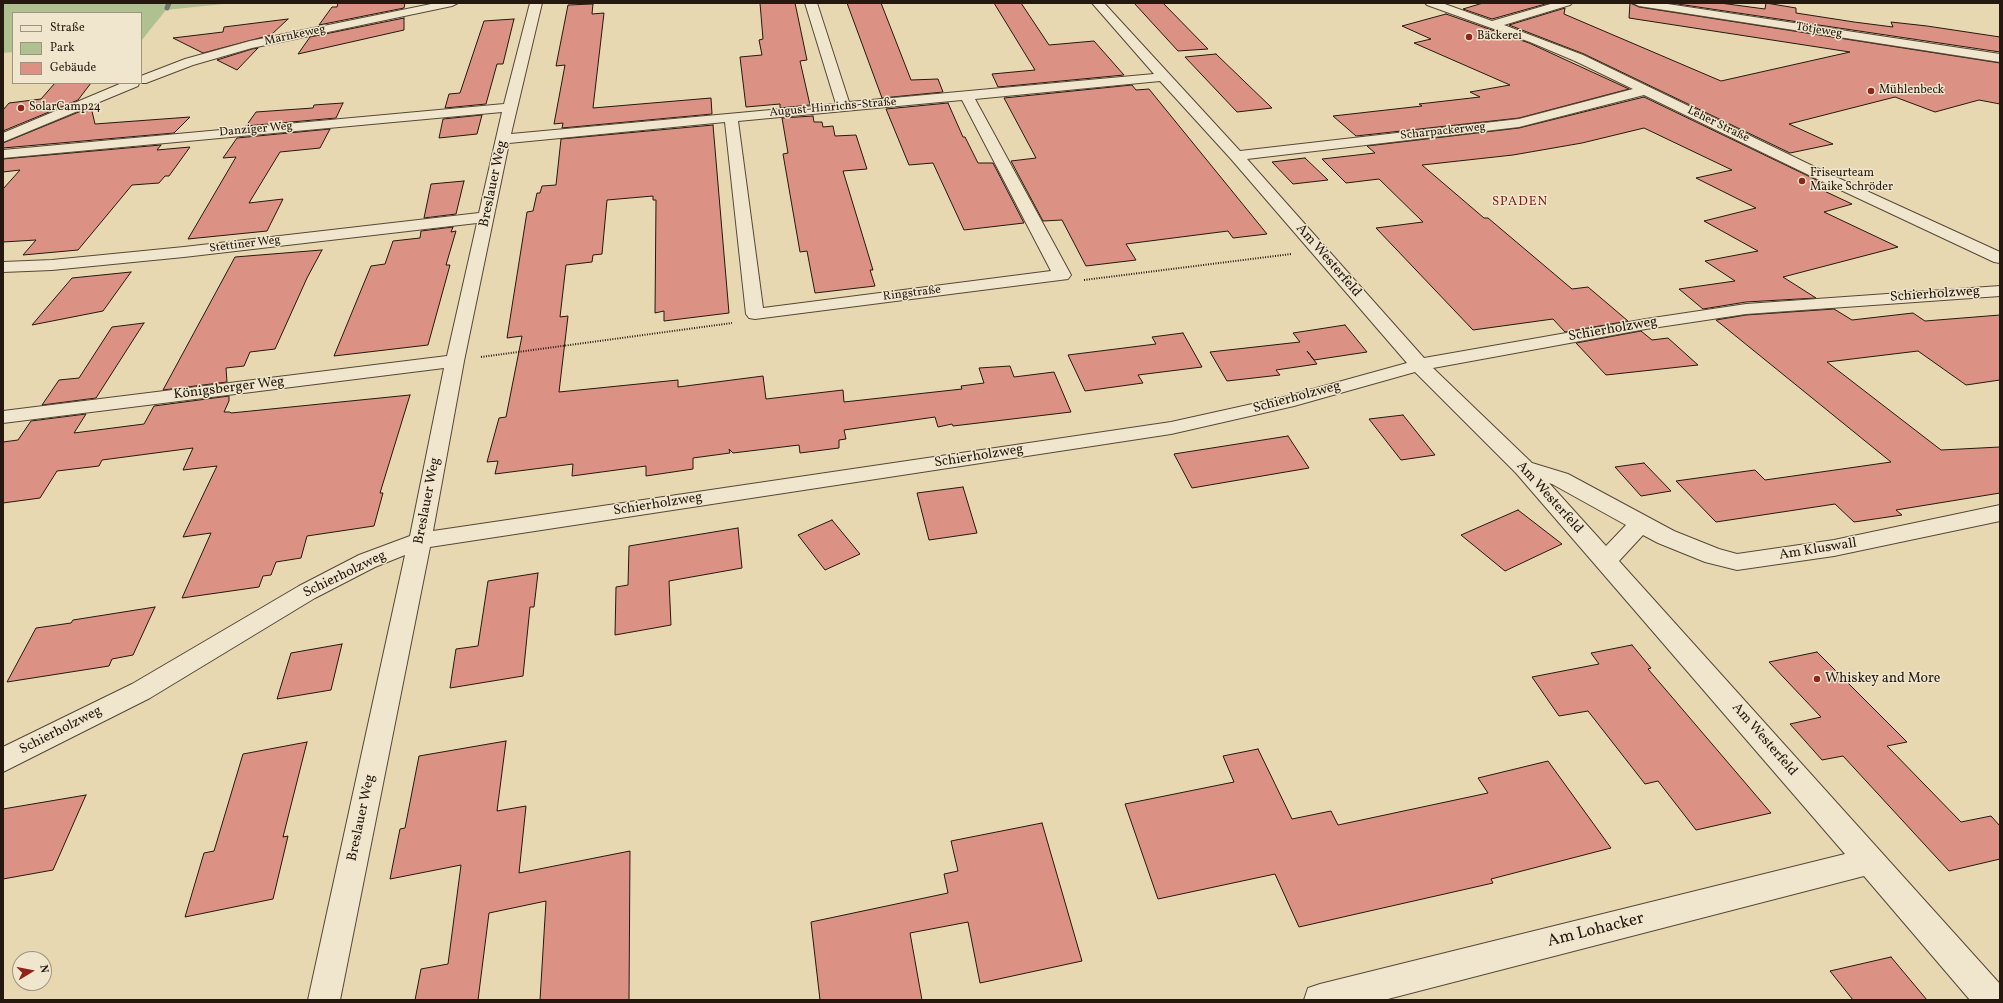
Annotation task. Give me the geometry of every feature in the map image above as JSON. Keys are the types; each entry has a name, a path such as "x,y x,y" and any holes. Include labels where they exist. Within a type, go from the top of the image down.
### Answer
{"street":[{"name":"Marnkeweg","path":"142,80 189,62 250,45 452,3"},
{"name":"Breslauer Weg","path":"324,1000 420,540 455,360 510,107 536,3"},
{"path":"811,3 844,107"},
{"name":"Am Westerfeld","path":"1098,3 1163,77 1236,156 1419,364 1524,468 1992,1000"},
{"name":"Leher Straße","path":"1431,3 1493,24 1579,58 1818,174 2000,258"},
{"path":"1493,24 1566,3"},
{"name":"Tötjeweg","path":"1639,3 2000,58"},
{"name":"August-Hinrichs-Straße","path":"503,139 1163,77"},
{"path":"3,138 131,84"},
{"name":"Scharpackerweg","path":"1236,156 1519,123 1646,90"},
{"path":"967,96 1062,275"},
{"name":"Danziger Weg","path":"3,154 510,107"},
{"path":"731,118 755,314"},
{"name":"Stettiner Weg","path":"3,267 52,265 176,253 486,217"},
{"name":"Ringstraße","path":"755,314 1062,275"},
{"name":"Schierholzweg","path":"3,760 141,691 307,592 367,561 420,540 1171,428 1287,402 1419,364 1646,324 1746,309 2000,291"},
{"name":"Königsberger Weg","path":"3,417 455,360"},
{"name":"Am Kluswall","path":"1524,468 1560,479 1666,537 1713,556 1737,562 1834,548 2000,513"},
{"path":"1606,561 1641,523"},
{"name":"Am Lohacker","path":"1320,1000 1871,861"}],"path":[{"path":"1062,275 1084,280 1318,250"},
{"path":"455,360 747,321 755,314"}],"green space":[{"path":"3,3 233,3 166,10 142,40 142,12 12,12 12,52 3,53"}],"building":[{"path":"338,3 405,3 404,8 319,25 332,7 337,7"},
{"path":"760,3 795,3 807,60 800,61 810,105 780,108 780,104 746,107 740,57 762,55 759,40 763,39"},
{"path":"847,3 881,3 911,80 938,79 943,92 882,98"},
{"path":"994,3 1021,3 1049,45 1094,41 1124,75 998,87 992,74 1035,70"},
{"path":"1134,3 1163,3 1208,49 1178,51"},
{"path":"1483,3 1549,3 1492,19 1463,9"},
{"path":"1630,3 1639,7 2000,63 2000,104 1979,100 1935,112 1895,97 1789,124 1833,144 1790,153 1584,54 1509,25 1565,8 1564,14 1721,81 1850,52 1629,18"},
{"path":"1671,3 1720,3 1765,9 1766,3 1796,8 1796,13 1854,22 1893,27 1891,22 1927,26 2000,37 2000,52"},
{"path":"593,4 592,14 604,13 593,108 711,98 712,114 562,128 563,123 554,124 565,65 556,66 568,5"},
{"path":"1446,14 1529,43 1629,89 1519,118 1356,136 1333,116 1422,106 1419,104 1480,97 1470,92 1510,85 1414,43 1431,39 1402,26"},
{"path":"404,18 404,30 298,54 310,37"},
{"path":"288,19 271,35 203,53 173,38 223,32 224,27"},
{"path":"514,19 503,64 497,64 486,104 445,108 449,94 460,93 484,21"},
{"path":"258,48 237,70 217,60 252,49"},
{"path":"1216,54 1272,108 1237,112 1185,57"},
{"path":"54,84 90,84 78,100 3,131 3,110 9,103 41,99"},
{"path":"1132,85 1136,90 1149,89 1267,234 1233,238 1228,231 1126,244 1136,260 1086,266 1062,220 1043,221 1011,161 1036,158 1004,98"},
{"path":"1644,97 1829,186 1820,189 1852,204 1824,212 1898,247 1783,277 1816,298 1746,302 1703,309 1679,289 1735,281 1705,261 1758,251 1704,221 1756,208 1696,178 1732,170 1644,128 1582,143 1513,155 1422,165 1484,218 1488,218 1572,289 1588,287 1628,321 1565,332 1553,319 1473,330 1376,228 1423,222 1379,179 1346,183 1322,159 1375,153 1367,146 1519,128"},
{"path":"343,103 336,118 246,126 256,112 313,108 314,105"},
{"path":"948,103 963,137 965,137 978,163 993,163 1024,223 964,230 933,163 909,165 886,109"},
{"path":"91,107 95,124 190,117 174,133 3,148 3,143"},
{"path":"482,115 477,134 439,138 443,119"},
{"path":"813,116 814,122 822,122 823,127 833,126 835,136 856,135 867,169 843,171 873,270 870,270 875,286 815,293 807,251 800,252 783,154 788,153 782,118"},
{"path":"713,125 729,313 664,321 664,311 655,313 656,200 653,200 653,196 607,200 602,254 593,255 592,262 566,265 560,317 568,316 559,392 678,380 678,387 763,376 766,399 843,390 844,402 962,389 961,386 984,383 979,368 1010,366 1014,377 1054,372 1071,412 953,426 952,424 938,427 935,417 844,430 846,439 839,440 839,448 800,453 799,445 733,453 729,449 730,453 693,458 693,469 646,476 646,466 572,476 573,464 495,474 498,461 487,462 499,418 506,417 522,336 507,338 527,212 533,211 537,193 540,193 542,186 556,185 561,139"},
{"path":"330,129 320,148 280,152 249,203 283,199 267,231 188,239 236,157 223,158 237,138"},
{"path":"161,145 157,150 190,147 169,176 165,176 159,183 132,185 78,250 23,255 36,240 3,242 3,189 20,170 3,172 3,159"},
{"path":"1305,158 1328,180 1293,184 1272,162"},
{"path":"464,181 456,214 424,218 431,184"},
{"path":"453,227 451,232 456,231 446,265 450,265 428,345 334,356 371,266 385,264 393,241 420,238 421,231"},
{"path":"322,250 307,278 275,349 250,352 244,366 226,368 227,382 163,390 235,257"},
{"path":"131,272 103,311 32,325 72,278"},
{"path":"1834,309 1852,320 1913,313 1925,321 2000,315 2000,380 1966,385 1918,351 1827,362 1941,450 2000,447 2000,493 1896,510 1902,515 1854,522 1835,504 1716,522 1676,481 1755,470 1765,480 1891,462 1716,320 1746,315"},
{"path":"144,323 96,398 42,405 59,380 79,378 112,327"},
{"path":"1345,325 1367,352 1314,360 1307,351 1317,364 1276,370 1280,375 1227,381 1210,352 1300,342 1293,333"},
{"path":"1641,331 1652,340 1668,338 1698,365 1606,375 1576,343"},
{"path":"1183,333 1202,367 1138,375 1143,383 1085,391 1068,355 1156,344 1152,337"},
{"path":"410,395 380,493 383,493 374,526 307,536 301,558 276,562 271,575 263,576 259,587 182,598 211,533 183,537 217,466 183,470 193,448 102,460 99,466 57,471 40,498 3,503 3,442 18,440 31,421 86,414 74,433 144,424 154,406 229,396 229,401 224,412 231,413"},
{"path":"1403,415 1435,455 1401,460 1369,419"},
{"path":"1288,436 1309,468 1192,488 1174,454"},
{"path":"1644,463 1671,491 1641,496 1615,467"},
{"path":"963,487 977,533 929,540 917,493"},
{"path":"1518,510 1562,544 1505,571 1461,535"},
{"path":"832,520 860,554 825,570 798,535"},
{"path":"738,528 742,568 669,581 671,625 615,635 616,587 628,585 629,546"},
{"path":"538,573 534,607 530,607 523,676 450,688 456,649 478,646 488,581"},
{"path":"155,607 133,655 112,659 109,666 7,682 36,628 71,623 73,620"},
{"path":"342,644 331,690 277,699 291,653"},
{"path":"1632,645 1651,668 1648,669 1771,813 1696,830 1658,781 1645,784 1588,711 1559,716 1532,677 1599,664 1591,653"},
{"path":"1817,652 1907,742 1887,746 1961,822 1991,816 2000,826 2000,859 1949,871 1843,756 1822,760 1790,724 1821,717 1769,662"},
{"path":"506,741 497,811 526,806 519,873 630,851 629,1000 540,1000 546,901 489,913 478,1000 415,1000 421,969 448,964 461,865 390,879 400,829 405,828 419,756"},
{"path":"307,742 283,837 288,836 273,899 185,917 204,853 214,851 243,754"},
{"path":"1258,749 1292,819 1331,811 1338,825 1488,793 1478,778 1548,761 1611,848 1491,879 1493,883 1299,927 1275,874 1158,899 1125,804 1234,782 1223,756"},
{"path":"86,795 53,870 3,879 3,809"},
{"path":"1042,823 1082,961 980,983 968,922 910,933 922,1000 820,1000 811,922 948,893 944,874 958,871 951,841"},
{"path":"1891,957 1927,1000 1853,1000 1830,971"}],"waterway":[{"path":"167,8 169,3"}],"place":[{"name":"Bäckerei","path":"1469,37"},
{"name":"Mühlenbeck","path":"1871,91"},
{"name":"SolarCamp24","path":"21,108"},
{"name":"Friseurteam Maike Schröder","path":"1802,181"},
{"name":"Whiskey and More","path":"1817,679"}],"district":[{"name":"SPADEN","path":"1520,203"}]}
